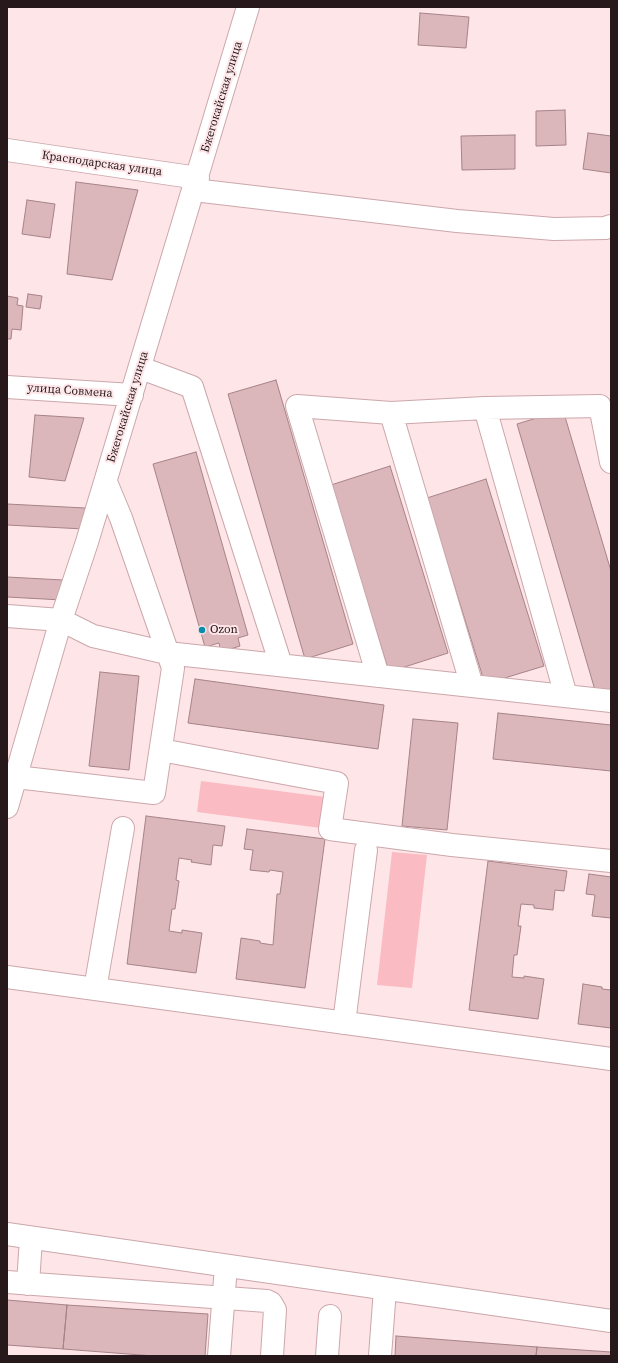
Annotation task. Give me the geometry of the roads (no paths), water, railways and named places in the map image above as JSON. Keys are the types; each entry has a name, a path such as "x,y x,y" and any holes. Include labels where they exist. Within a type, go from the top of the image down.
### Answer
{"street":[{"name":"Бжегокайская улица","path":"7,807 61,620 88,542 248,7"},
{"name":"Краснодарская улица","path":"7,150 196,184 457,221 554,229 605,228 611,226"},
{"path":"141,368 192,387 281,665"},
{"name":"улица Совмена","path":"7,386 132,395"},
{"path":"378,676 297,406 391,413 485,408 600,406 611,462"},
{"path":"485,408 566,696"},
{"path":"391,413 472,686"},
{"path":"16,777 154,793 173,668 121,518 106,482"},
{"path":"7,616 61,620 93,636 168,653 611,702"},
{"path":"161,750 337,783 330,829 452,845 611,861"},
{"path":"95,989 123,828"},
{"path":"344,1023 366,850"},
{"path":"7,977 611,1059"},
{"path":"7,1234 611,1321"},
{"path":"31,1238 17,1283 267,1301 274,1306 275,1310 272,1356"},
{"path":"219,1356 226,1266"},
{"path":"380,1356 385,1289"},
{"path":"327,1356 330,1316"}],"place":[{"name":"Ozon","path":"202,630"}]}
